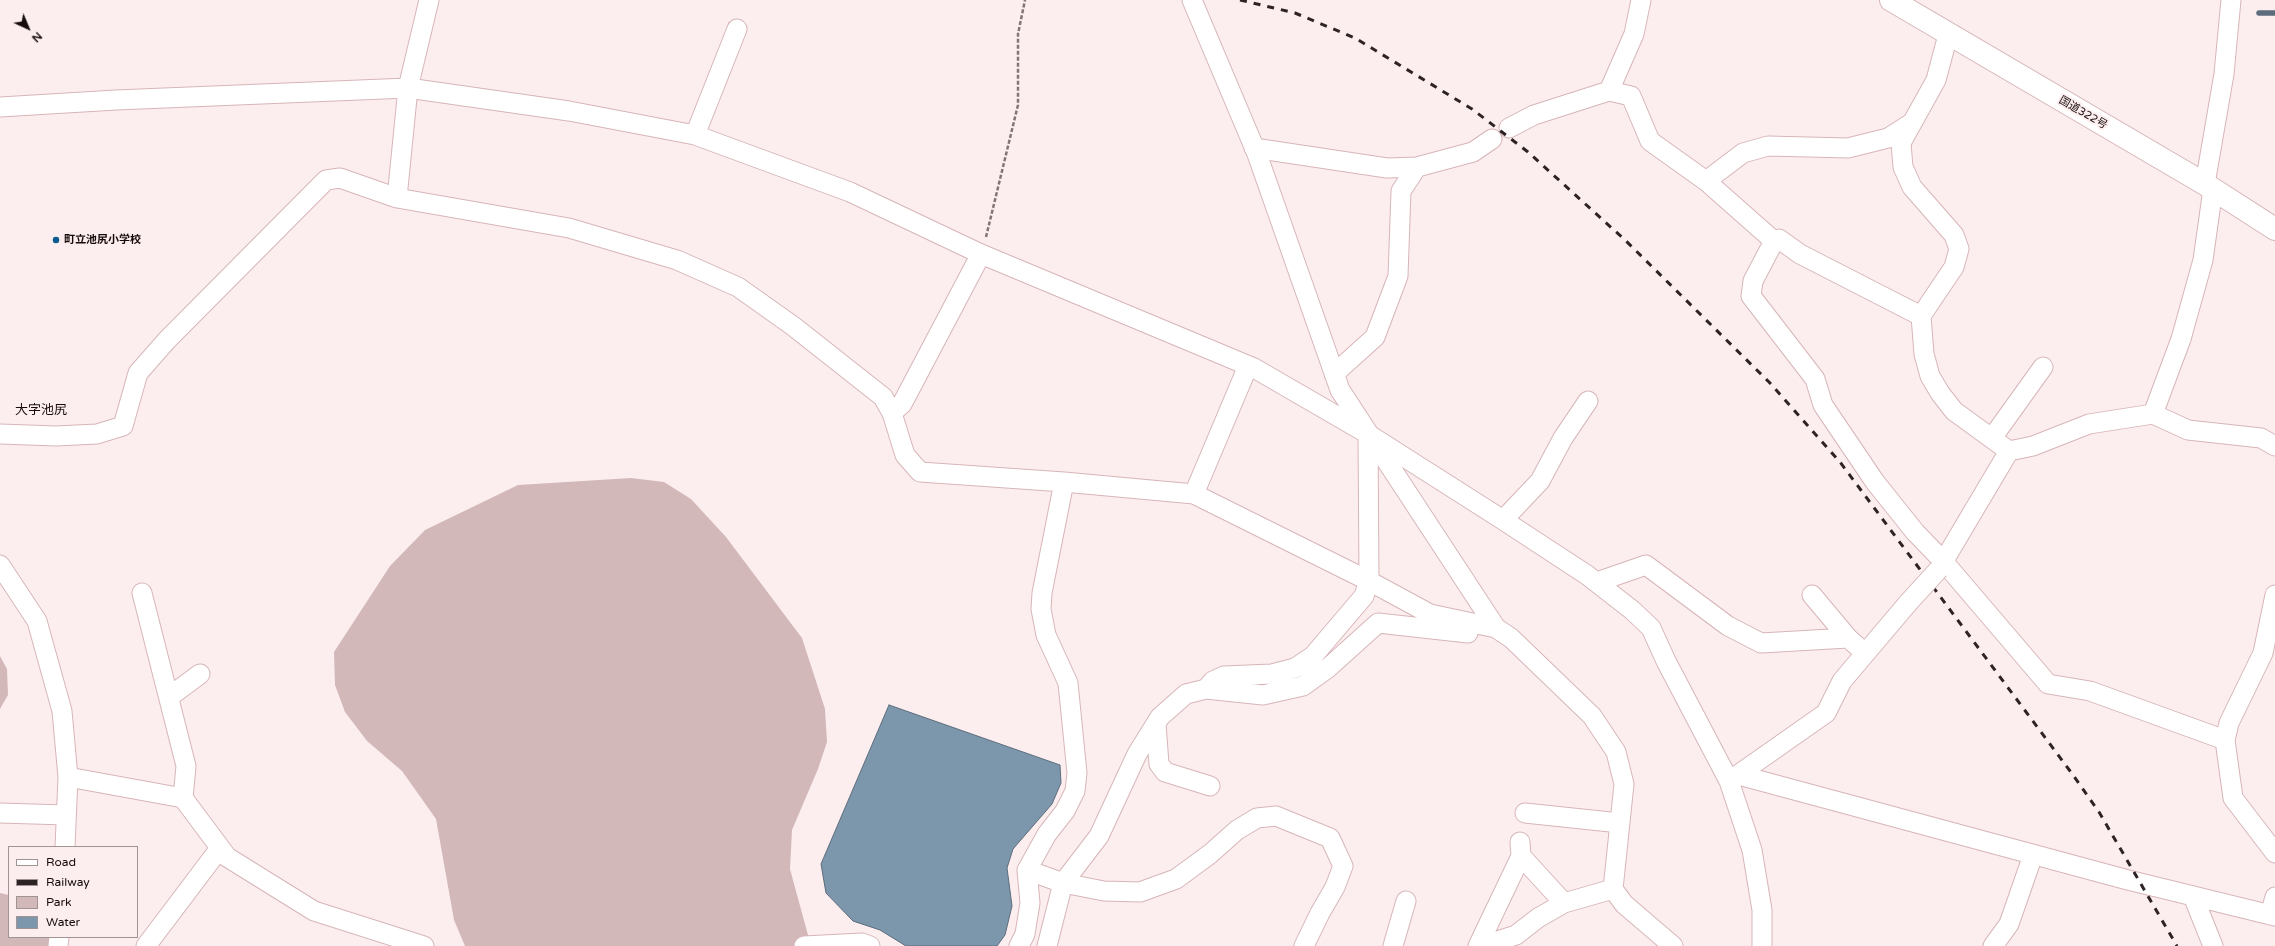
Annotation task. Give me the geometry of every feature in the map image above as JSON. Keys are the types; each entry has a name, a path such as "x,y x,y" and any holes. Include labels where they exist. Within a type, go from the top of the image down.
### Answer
{"highway":[{"name":"国道322号","path":"1891,0 1948,35 2209,187 2275,229"}],"street":[{"path":"397,198 408,88 429,0"},
{"path":"1192,0 1254,148 1340,390 1496,628"},
{"path":"1609,92 1634,34 1641,0"},
{"path":"2153,414 2181,339 2203,260 2209,187 2224,74 2231,0"},
{"path":"695,135 737,29"},
{"path":"1948,35 1936,80 1901,144 1902,167 1912,187 1954,234 1959,249 1954,267 1921,316 1924,354 1930,376 1954,411 2009,451"},
{"path":"0,107 116,100 408,88 569,111 695,135 850,192 981,254 1248,366 1368,434 1504,520 1596,582 1632,610 1651,628 1666,661 1734,778 1752,850 1762,910 1762,946"},
{"path":"1509,128 1534,115 1609,92 1631,96 1650,140 1706,181 1774,241"},
{"path":"1706,181 1743,153 1768,146 1848,148 1888,138 1913,122"},
{"path":"1254,148 1386,168 1417,167 1473,152 1492,139"},
{"path":"1334,374 1375,337 1398,276 1401,191 1417,167"},
{"path":"0,434 56,436 97,434 123,426 138,373 167,340 326,180 340,178 397,198 568,228 684,263 738,287 883,397 892,413 905,455 920,472 1064,482 1194,494 1368,581 1430,614 1496,628 1511,638 1592,716 1616,752 1624,784 1613,889 1624,904 1663,943"},
{"path":"1921,316 1800,254 1779,239 1774,241 1753,281 1752,296 1815,379 1823,405 1875,482 1941,565 2048,684 2090,691 2225,740"},
{"path":"892,413 902,404 981,254"},
{"path":"1194,494 1248,366"},
{"path":"1992,438 2042,367"},
{"path":"1504,520 1540,481 1563,438 1588,401"},
{"path":"1734,778 1826,712 1842,680 1941,565 2009,451 2034,446 2089,424 2153,414 2188,430 2261,438 2275,446"},
{"path":"1206,689 1213,681 1224,676 1272,674 1294,668 1313,656 1364,596 1368,581 1368,434"},
{"path":"1019,946 1025,934 1030,903 1027,870 1075,791 1077,773 1068,682 1046,635 1042,609 1042,593 1064,482"},
{"path":"0,565 37,621 62,711 68,777 66,846"},
{"path":"1596,582 1646,565 1728,626 1761,643 1848,638"},
{"path":"142,593 186,766 182,798"},
{"path":"1812,595 1848,638 1865,653"},
{"path":"2275,596 2263,652 2229,723 2225,740 2233,798 2275,853"},
{"path":"1047,946 1063,884 1099,836 1138,754 1160,717 1186,694 1206,689 1263,695 1303,686 1328,668 1378,623 1476,634 1496,628"},
{"path":"169,697 200,674"},
{"path":"1156,724 1159,764 1164,772 1210,786"},
{"path":"68,777 182,798 227,857 314,911 423,946"},
{"path":"1734,778 2192,896 2273,910"},
{"path":"0,813 66,815"},
{"path":"1525,813 1620,823"},
{"path":"1027,870 1063,884 1104,891 1140,892 1176,879 1210,854 1237,830 1257,818 1276,816 1330,838 1343,866 1335,887 1304,946"},
{"path":"146,946 220,848"},
{"path":"1478,946 1521,849 1564,903"},
{"path":"1992,946 2009,924 2033,854"},
{"path":"1482,946 1516,935 1538,918 1564,903 1613,889"},
{"path":"2192,896 2214,946"},
{"path":"1393,946 1406,901"},
{"path":"804,946 862,943 870,946"}],"path":[{"path":"981,254 1018,105 1018,34 1025,0"}],"green space":[{"path":"631,478 664,482 691,499 726,537 802,638 825,709 827,742 818,769 792,830 790,869 811,946 465,946 454,920 436,819 402,771 367,741 345,712 335,685 334,652 390,566 425,530 518,485"},
{"path":"0,656 7,669 8,695 0,709"},
{"path":"0,893 8,895 8,938 57,938 58,946 0,946"}],"water":[{"path":"889,705 1060,765 1061,783 1052,804 1013,849 1007,868 1012,906 1005,935 997,946 906,946 880,930 853,921 826,893 821,864"}],"waterway":[{"path":"2259,13 2275,13"}],"railway":[{"path":"1240,0 1295,13 1355,38 1472,109 1528,152 1625,240 1769,382 1840,462 2073,775 2099,812 2177,946"}],"place":[{"name":"町立池尻小学校","path":"56,240"}],"district":[{"name":"大字池尻","path":"41,411"}]}
